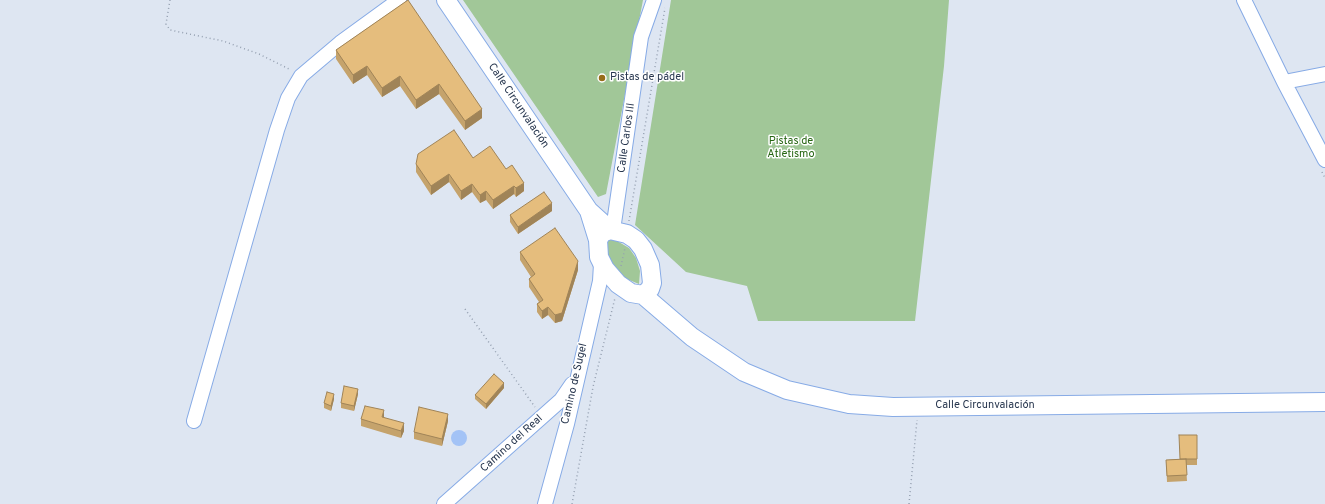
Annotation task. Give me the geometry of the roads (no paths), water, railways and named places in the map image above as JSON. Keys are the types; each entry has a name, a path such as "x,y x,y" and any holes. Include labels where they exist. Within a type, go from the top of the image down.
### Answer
{"main road":[{"name":"Calle Circunvalación","path":"446,0 589,211 613,233"},
{"path":"613,233 636,240 646,254 651,272 647,292 630,293 618,284 601,264 598,250 613,233"},
{"name":"Calle Circunvalación","path":"647,292 668,317 692,337 718,356 744,372 780,387 817,398 849,404 919,406 1325,402"}],"street":[{"path":"194,421 281,116 288,98 301,76 340,43 399,0"},
{"path":"1245,0 1284,82 1325,160"},
{"name":"Calle Carlos III","path":"613,233 658,3"},
{"path":"1284,82 1325,74"},
{"name":"Camino de Sugel","path":"545,504 567,424 576,379 600,281 601,264"},
{"name":"Camino del Real","path":"444,504 561,400 576,379"}],"water":[{"path":"459,430 465,432 467,438 465,444 459,446 453,444 451,438 453,432"}],"place":[{"name":"Pistas de pádel","path":"602,78"}],"park label":[{"name":"Pistas de Atletismo","path":"791,148"}]}
